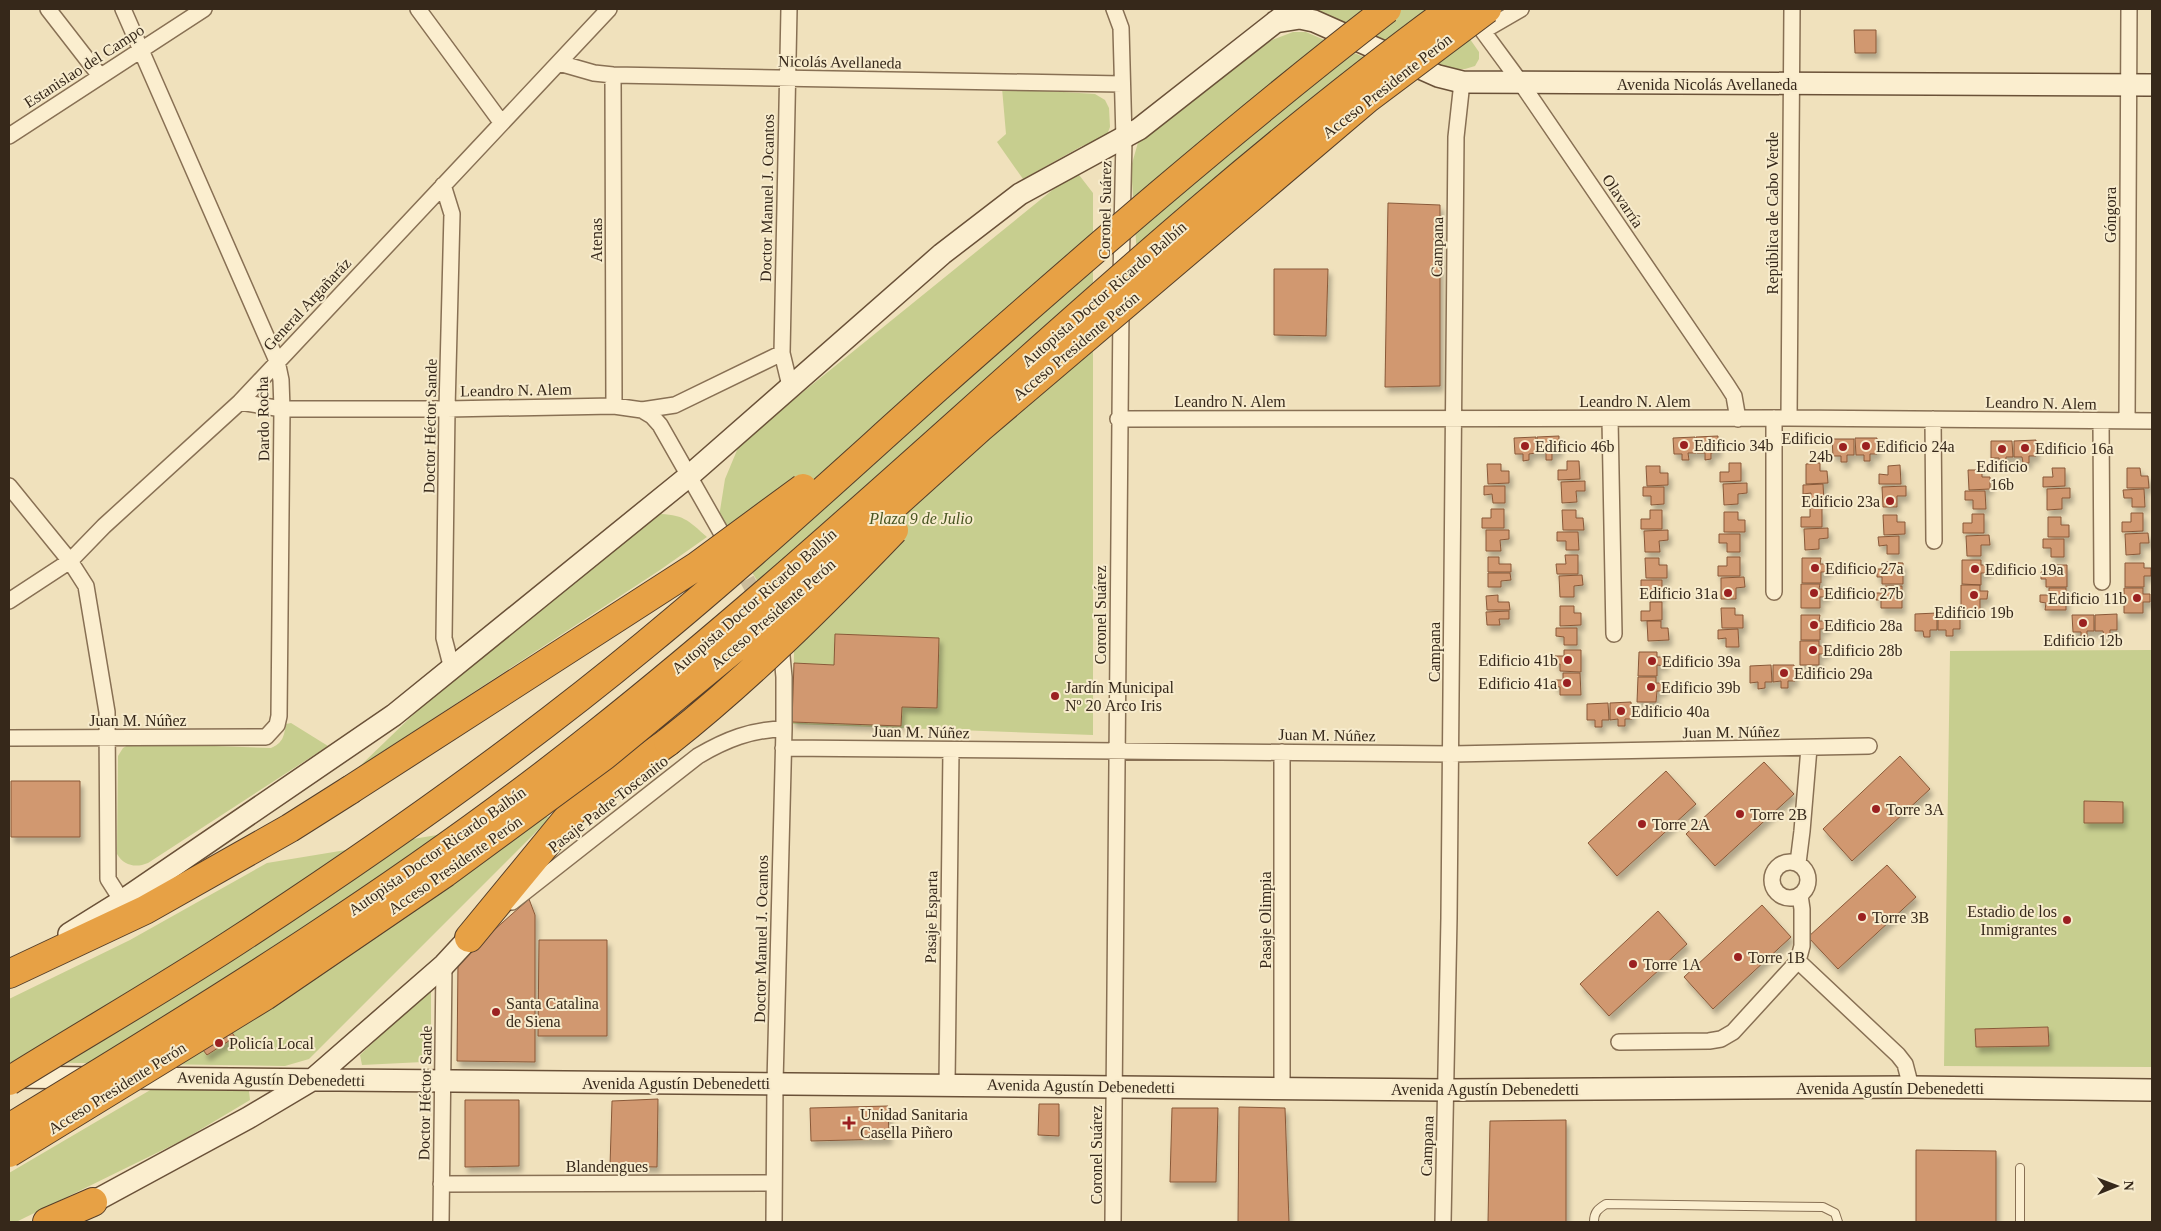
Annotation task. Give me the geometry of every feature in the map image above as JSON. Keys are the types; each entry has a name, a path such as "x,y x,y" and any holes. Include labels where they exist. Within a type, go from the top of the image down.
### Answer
{"highway":[{"path":"9,1081 238,940 387,839 498,758 646,644 839,478 935,390 1214,147 1387,9"},
{"name":"Autopista Doctor Ricardo Balbín","path":"9,1128 280,961 485,820 597,734 766,592 1108,288 1336,96 1451,9"},
{"name":"Acceso Presidente Perón","path":"9,1153 265,996 445,873 604,756 746,639 980,428 1367,99 1485,20"},
{"path":"469,938 575,810 668,742 757,668 841,585 1034,382"},
{"path":"9,973 145,910 290,828 697,566 935,390"},
{"path":"47,1222 93,1202"}],"main road":[{"path":"9,973 122,902 394,715 689,476 942,254 996,212 1044,180 1140,130 1292,9"},
{"name":"Avenida Nicolás Avellaneda","path":"1275,22 1300,18 1314,20 1438,76 1462,82 2152,85"},
{"path":"93,1202 248,1118 312,1080 444,965 469,938"},
{"name":"Avenida Agustín Debenedetti","path":"9,1077 1447,1090 1911,1086 2152,1090"}],"street":[{"path":"48,9 100,76"},
{"name":"Dardo Rocha","path":"123,9 277,361 281,380 279,716 272,732 266,737"},
{"name":"Estanislao del Campo","path":"9,136 204,9"},
{"path":"418,9 500,122"},
{"name":"General Argañaráz","path":"9,601 70,561 104,526 240,402 500,122 559,63 609,9"},
{"name":"Doctor Manuel J. Ocantos","path":"789,9 782,353 790,386"},
{"name":"Coronel Suárez","path":"1113,1222 1118,419 1124,139 1121,28 1114,9"},
{"name":"Olavarría","path":"1467,9 1485,20 1521,83 1727,385 1734,396 1738,419"},
{"path":"1485,20 1521,9"},
{"name":"República de Cabo Verde","path":"1774,592 1782,418 1792,9"},
{"name":"Góngora","path":"2127,421 2128,9"},
{"name":"Nicolás Avellaneda","path":"559,63 594,73 613,75 1122,84"},
{"name":"Atenas","path":"613,75 614,406"},
{"name":"Campana","path":"1443,1222 1447,1090 1456,137 1462,82"},
{"name":"Doctor Héctor Sande","path":"443,185 452,214 444,638 452,669"},
{"name":"Leandro N. Alem","path":"240,402 282,409 614,406 642,410 675,406 782,353"},
{"path":"642,410 652,416 660,425 722,534"},
{"name":"Leandro N. Alem","path":"1118,419 1782,418 2152,421"},
{"path":"1610,419 1614,634"},
{"path":"1933,419 1934,541"},
{"path":"2101,421 2102,582"},
{"path":"9,486 70,561 86,586 104,691 108,737 108,880 122,902"},
{"name":"Doctor Manuel J. Ocantos","path":"774,1222 775,1083 784,729 782,656"},
{"name":"Pasaje Padre Toscanito","path":"469,938 524,891 698,756 726,740 744,734 763,730 784,729"},
{"name":"Juan M. Núñez","path":"9,738 266,737"},
{"name":"Juan M. Núñez","path":"783,748 1451,754 1869,746"},
{"path":"1798,864 1809,748"},
{"name":"Pasaje Esparta","path":"947,1084 951,750"},
{"name":"Pasaje Olimpia","path":"1282,752 1282,1088"},
{"path":"1792,862 1798,864 1806,871 1806,887 1800,895 1792,898 1780,896 1776,892 1771,880 1775,869 1780,864 1792,862"},
{"path":"1619,1042 1709,1041 1721,1039 1733,1032 1798,961 1802,946 1800,895"},
{"path":"1798,961 1898,1055 1905,1064 1911,1086"},
{"name":"Doctor Héctor Sande","path":"441,1222 444,965"},
{"name":"Blandengues","path":"441,1184 774,1183"},
{"path":"68,1222 93,1202"}],"lane":[{"path":"2020,1168 2020,1222"},
{"path":"1594,1222 1594,1216 1598,1210 1606,1204 1823,1207 1835,1213 1838,1222"}],"green space":[{"path":"1315,9 1449,9 1479,52 1479,59 1475,66 1465,69 1450,69 1310,13"},
{"path":"1293,32 1306,32 1405,75 1140,300 1131,167 1139,139 1272,40"},
{"path":"1002,88 1095,94 1105,100 1109,108 1110,127 1107,135 1100,140 1082,146 1023,179 997,142 1006,134"},
{"name":"Plaza 9 de Julio","path":"1076,171 1093,193 1093,735 792,724 794,653 780,619 719,517 725,479 740,443"},
{"path":"656,514 673,515 684,519 707,537 660,570 359,767 446,683"},
{"path":"2152,650 2152,1067 1944,1066 1950,651","holes":["2084,801 2123,802 2122,823 2084,823","2048,1027 2049,1046 1976,1047 1976,1029"]},
{"path":"291,723 328,746 148,863 135,866 120,858 117,854 118,756 123,748 132,743 271,748 282,739 286,724"},
{"path":"552,816 309,1059 285,1066 9,1062 9,999 130,940 267,863"},
{"path":"431,988 431,1056 423,1062 362,1065 360,1055"},
{"path":"152,1089 249,1091 250,1100 183,1140 16,1222 9,1222 9,1173"}],"building":[{"path":"1854,30 1876,30 1876,53 1855,53"},
{"path":"1388,203 1440,205 1440,386 1385,387"},
{"path":"1274,269 1328,269 1326,336 1274,335"},
{"path":"1559,436 1559,452 1552,453 1552,460 1546,460 1546,453 1538,453 1537,437"},
{"path":"1718,436 1718,452 1711,453 1711,459 1705,460 1705,453 1697,453 1696,437"},
{"name":"Edificio 46b","path":"1536,437 1536,453 1529,454 1529,460 1523,461 1523,454 1515,454 1514,438"},
{"name":"Edificio 34b","path":"1695,437 1696,453 1688,453 1689,460 1682,460 1682,454 1674,454 1673,438"},
{"name":"Edificio 24a","path":"1855,438 1877,438 1877,454 1870,454 1870,461 1864,461 1864,455 1856,455"},
{"name":"Edificio 24b","path":"1832,439 1854,439 1854,455 1847,455 1847,462 1841,462 1841,456 1833,456"},
{"name":"Edificio 16a","path":"2036,440 2036,456 2029,456 2029,463 2023,463 2022,457 2014,457 2014,441"},
{"name":"Edificio 16b","path":"1991,441 2012,441 2013,457 2006,457 2006,464 2000,464 1999,458 1991,458"},
{"path":"1567,461 1579,461 1580,479 1558,480 1558,470 1567,470"},
{"path":"1729,463 1741,463 1741,481 1720,482 1720,472 1729,472"},
{"path":"1820,463 1820,471 1827,471 1828,483 1806,484 1806,464"},
{"path":"1487,464 1501,464 1501,471 1509,471 1509,483 1488,484"},
{"path":"1900,465 1901,484 1879,484 1879,474 1888,475 1888,466"},
{"path":"1646,466 1660,466 1660,473 1668,473 1668,485 1647,486"},
{"path":"2052,468 2065,468 2065,486 2043,487 2043,477 2053,477"},
{"path":"2127,468 2140,468 2141,476 2148,476 2149,488 2127,488"},
{"path":"1968,470 1982,470 1982,477 1990,477 1990,489 1969,490"},
{"path":"1585,481 1585,491 1576,491 1577,502 1562,503 1561,482"},
{"path":"1747,483 1747,493 1738,494 1738,504 1724,505 1723,484"},
{"path":"1823,484 1824,502 1811,502 1811,493 1803,494 1803,485"},
{"path":"1484,486 1505,486 1505,503 1493,503 1492,494 1484,495"},
{"name":"Edificio 23a","path":"1906,486 1906,496 1897,496 1897,507 1883,507 1882,487"},
{"path":"1643,487 1664,487 1664,504 1651,505 1651,496 1643,496"},
{"path":"2070,488 2070,498 2062,498 2062,509 2047,510 2047,489"},
{"path":"2144,489 2145,507 2132,507 2132,498 2124,498 2123,490"},
{"path":"1965,491 1985,491 1986,509 1973,509 1973,500 1965,500"},
{"path":"1810,508 1822,508 1822,527 1801,527 1801,517 1810,517"},
{"path":"1491,509 1504,509 1504,528 1482,528 1482,518 1491,518"},
{"path":"1562,510 1576,510 1576,518 1583,518 1584,530 1563,530"},
{"path":"1650,510 1662,510 1662,529 1641,529 1641,519 1650,519"},
{"path":"1724,512 1738,512 1738,520 1745,520 1745,532 1724,532"},
{"path":"2131,513 2143,513 2143,531 2122,532 2122,522 2131,522"},
{"path":"1972,514 1984,514 1984,533 1963,533 1963,523 1972,523"},
{"path":"1883,515 1897,515 1897,522 1905,522 1905,534 1884,535"},
{"path":"2048,517 2061,517 2061,525 2069,525 2069,537 2048,537"},
{"path":"1828,528 1828,538 1819,539 1819,549 1805,550 1804,529"},
{"path":"1486,530 1509,530 1509,539 1500,540 1501,551 1486,551"},
{"path":"1668,530 1668,540 1659,541 1660,552 1645,552 1644,531"},
{"path":"1557,532 1578,532 1579,550 1566,550 1566,541 1557,541"},
{"path":"2148,533 2149,543 2140,543 2140,554 2126,555 2125,534"},
{"path":"1719,534 1740,534 1740,552 1727,552 1727,543 1719,543"},
{"path":"1989,535 1990,545 1981,545 1981,556 1967,556 1966,536"},
{"path":"1899,536 1899,554 1887,554 1887,545 1879,546 1878,537"},
{"path":"2043,539 2064,539 2064,557 2051,557 2051,548 2043,548"},
{"path":"1565,555 1578,555 1578,574 1557,574 1556,564 1566,564"},
{"path":"1488,557 1499,557 1499,564 1511,564 1511,572 1488,572"},
{"path":"1727,557 1740,557 1740,576 1718,576 1718,566 1727,566"},
{"path":"1645,558 1659,558 1659,565 1667,565 1667,578 1646,578"},
{"name":"Edificio 27a","path":"1802,558 1821,558 1820,564 1828,564 1828,572 1821,572 1821,583 1802,583"},
{"name":"Edificio 19a","path":"1962,560 1981,560 1981,565 1988,565 1988,573 1981,573 1981,585 1962,584"},
{"path":"1886,562 1903,563 1903,584 1882,584 1882,577 1877,577 1877,569 1886,569"},
{"path":"2125,563 2144,563 2144,568 2151,568 2151,576 2144,576 2144,587 2125,587"},
{"path":"2050,565 2067,565 2067,587 2046,587 2046,579 2041,579 2041,572 2050,572"},
{"path":"1488,573 1510,573 1511,580 1501,581 1501,587 1488,587"},
{"path":"1582,575 1583,585 1574,586 1574,597 1560,597 1559,576"},
{"name":"Edificio 31a","path":"1744,577 1745,587 1736,588 1736,599 1721,599 1721,578"},
{"path":"1641,580 1662,580 1662,598 1649,598 1649,589 1641,589"},
{"name":"Edificio 27b","path":"1801,584 1820,584 1819,589 1827,589 1827,597 1820,597 1820,608 1801,608"},
{"name":"Edificio 19b","path":"1961,585 1980,585 1980,591 1988,591 1987,599 1980,599 1980,610 1961,609"},
{"path":"1885,586 1902,586 1902,608 1881,608 1881,600 1876,600 1876,593 1885,593"},
{"path":"2049,588 2066,588 2066,610 2045,610 2046,603 2040,602 2040,595 2049,595"},
{"name":"Edificio 11b","path":"2124,588 2143,588 2143,594 2150,594 2150,602 2143,602 2143,613 2124,613"},
{"path":"1498,595 1498,602 1509,602 1510,610 1487,610 1486,596"},
{"path":"1650,602 1662,602 1662,620 1641,621 1641,611 1650,611"},
{"path":"1560,606 1574,606 1574,613 1581,613 1581,625 1560,626"},
{"path":"1721,608 1735,608 1735,615 1743,615 1743,628 1722,628"},
{"path":"1509,611 1509,619 1499,619 1500,625 1487,625 1486,612"},
{"path":"1937,613 1937,630 1930,630 1930,637 1924,637 1923,631 1915,631 1915,614"},
{"path":"1938,613 1960,613 1960,629 1953,629 1953,636 1946,636 1946,630 1938,630"},
{"path":"2117,614 2117,630 2110,630 2110,637 2104,637 2103,631 2095,631 2095,615"},
{"name":"Edificio 28a","path":"1801,615 1820,615 1819,621 1827,621 1827,629 1820,629 1820,640 1801,640"},
{"name":"Edificio 12b","path":"2072,615 2094,615 2094,631 2087,631 2087,638 2081,638 2081,632 2073,632"},
{"path":"1647,621 1661,621 1661,628 1668,628 1669,640 1648,641"},
{"path":"1556,628 1577,628 1577,645 1564,645 1564,637 1556,636"},
{"path":"1738,629 1739,647 1726,647 1726,638 1718,639 1718,630"},
{"path":"835,634 939,638 937,708 902,707 901,726 792,722 794,663 834,665"},
{"name":"Edificio 28b","path":"1800,641 1819,641 1819,646 1826,646 1826,654 1819,654 1819,665 1800,665"},
{"name":"Edificio 41b","path":"1564,650 1581,650 1581,672 1560,671 1560,664 1555,664 1555,656 1564,656"},
{"name":"Edificio 39a","path":"1639,652 1657,652 1657,657 1665,657 1665,666 1657,665 1657,676 1638,676"},
{"path":"1771,665 1772,682 1765,682 1765,688 1758,689 1758,682 1750,683 1750,666"},
{"name":"Edificio 29a","path":"1773,665 1794,665 1795,681 1788,681 1788,688 1781,688 1781,681 1773,682"},
{"name":"Edificio 41a","path":"1563,673 1580,673 1581,695 1560,695 1560,687 1555,687 1554,680 1563,680"},
{"name":"Edificio 39b","path":"1638,677 1656,677 1656,683 1664,683 1664,691 1657,691 1656,702 1637,702"},
{"name":"Edificio 40a","path":"1631,702 1632,719 1625,719 1625,726 1618,726 1618,719 1610,720 1610,703"},
{"path":"1608,703 1609,720 1602,720 1602,727 1595,727 1595,720 1587,720 1587,704"},
{"name":"Torre 3A","path":"1900,756 1930,789 1852,861 1823,829"},
{"name":"Torre 2B","path":"1764,762 1794,794 1715,866 1686,834"},
{"name":"Torre 2A","path":"1666,771 1696,804 1617,876 1588,843"},
{"path":"11,781 80,781 80,837 11,837"},
{"path":"2084,801 2123,802 2123,823 2084,823"},
{"name":"Torre 3B","path":"1887,865 1916,897 1838,969 1808,937"},
{"name":"Santa Catalina de Siena","path":"529,899 535,915 535,1062 457,1061 458,962"},
{"name":"Torre 1B","path":"1762,905 1791,937 1713,1009 1684,977"},
{"name":"Torre 1A","path":"1658,911 1687,944 1609,1016 1580,984"},
{"path":"539,940 607,940 607,1036 538,1036"},
{"path":"2048,1027 2049,1046 1976,1047 1975,1029"},
{"name":"Policía Local","path":"231,1031 235,1037 207,1055 203,1050"},
{"path":"658,1099 657,1167 610,1166 612,1101"},
{"path":"465,1100 519,1100 519,1166 465,1167"},
{"path":"1039,1104 1059,1104 1059,1136 1038,1135"},
{"name":"Unidad Sanitaria Casella Piñero","path":"888,1106 889,1139 811,1141 810,1108"},
{"path":"1239,1107 1285,1108 1289,1222 1238,1222"},
{"path":"1172,1108 1218,1108 1216,1182 1170,1182"},
{"path":"1566,1120 1566,1222 1488,1222 1490,1121"},
{"path":"1916,1150 1996,1151 1996,1222 1916,1222"}],"tunnel":[{"path":"736,559 761,605"}],"place":[{"name":"Edificio 34b","path":"1684,445"},
{"name":"Edificio 46b","path":"1525,446"},
{"name":"Edificio 24a","path":"1866,446"},
{"name":"Edificio 24b","path":"1843,447"},
{"name":"Edificio 16a","path":"2025,448"},
{"name":"Edificio 16b","path":"2002,449"},
{"name":"Edificio 23a","path":"1890,501"},
{"name":"Edificio 27a","path":"1815,568"},
{"name":"Edificio 19a","path":"1975,569"},
{"name":"Edificio 31a","path":"1728,593"},
{"name":"Edificio 27b","path":"1814,593"},
{"name":"Edificio 19b","path":"1974,595"},
{"name":"Edificio 11b","path":"2137,598"},
{"name":"Edificio 12b","path":"2083,623"},
{"name":"Edificio 28a","path":"1814,625"},
{"name":"Edificio 28b","path":"1813,650"},
{"name":"Edificio 41b","path":"1568,660"},
{"name":"Edificio 39a","path":"1652,661"},
{"name":"Edificio 29a","path":"1784,673"},
{"name":"Edificio 41a","path":"1567,683"},
{"name":"Edificio 39b","path":"1651,687"},
{"name":"Jardín Municipal Nº 20 Arco Iris","path":"1055,696"},
{"name":"Edificio 40a","path":"1621,711"},
{"name":"Torre 3A","path":"1876,809"},
{"name":"Torre 2B","path":"1740,814"},
{"name":"Torre 2A","path":"1642,824"},
{"name":"Torre 3B","path":"1862,917"},
{"name":"Estadio de los Inmigrantes","path":"2067,920"},
{"name":"Torre 1B","path":"1738,957"},
{"name":"Torre 1A","path":"1633,964"},
{"name":"Santa Catalina de Siena","path":"496,1012"},
{"name":"Policía Local","path":"219,1043"},
{"name":"Unidad Sanitaria Casella Piñero","path":"849,1123"}]}
